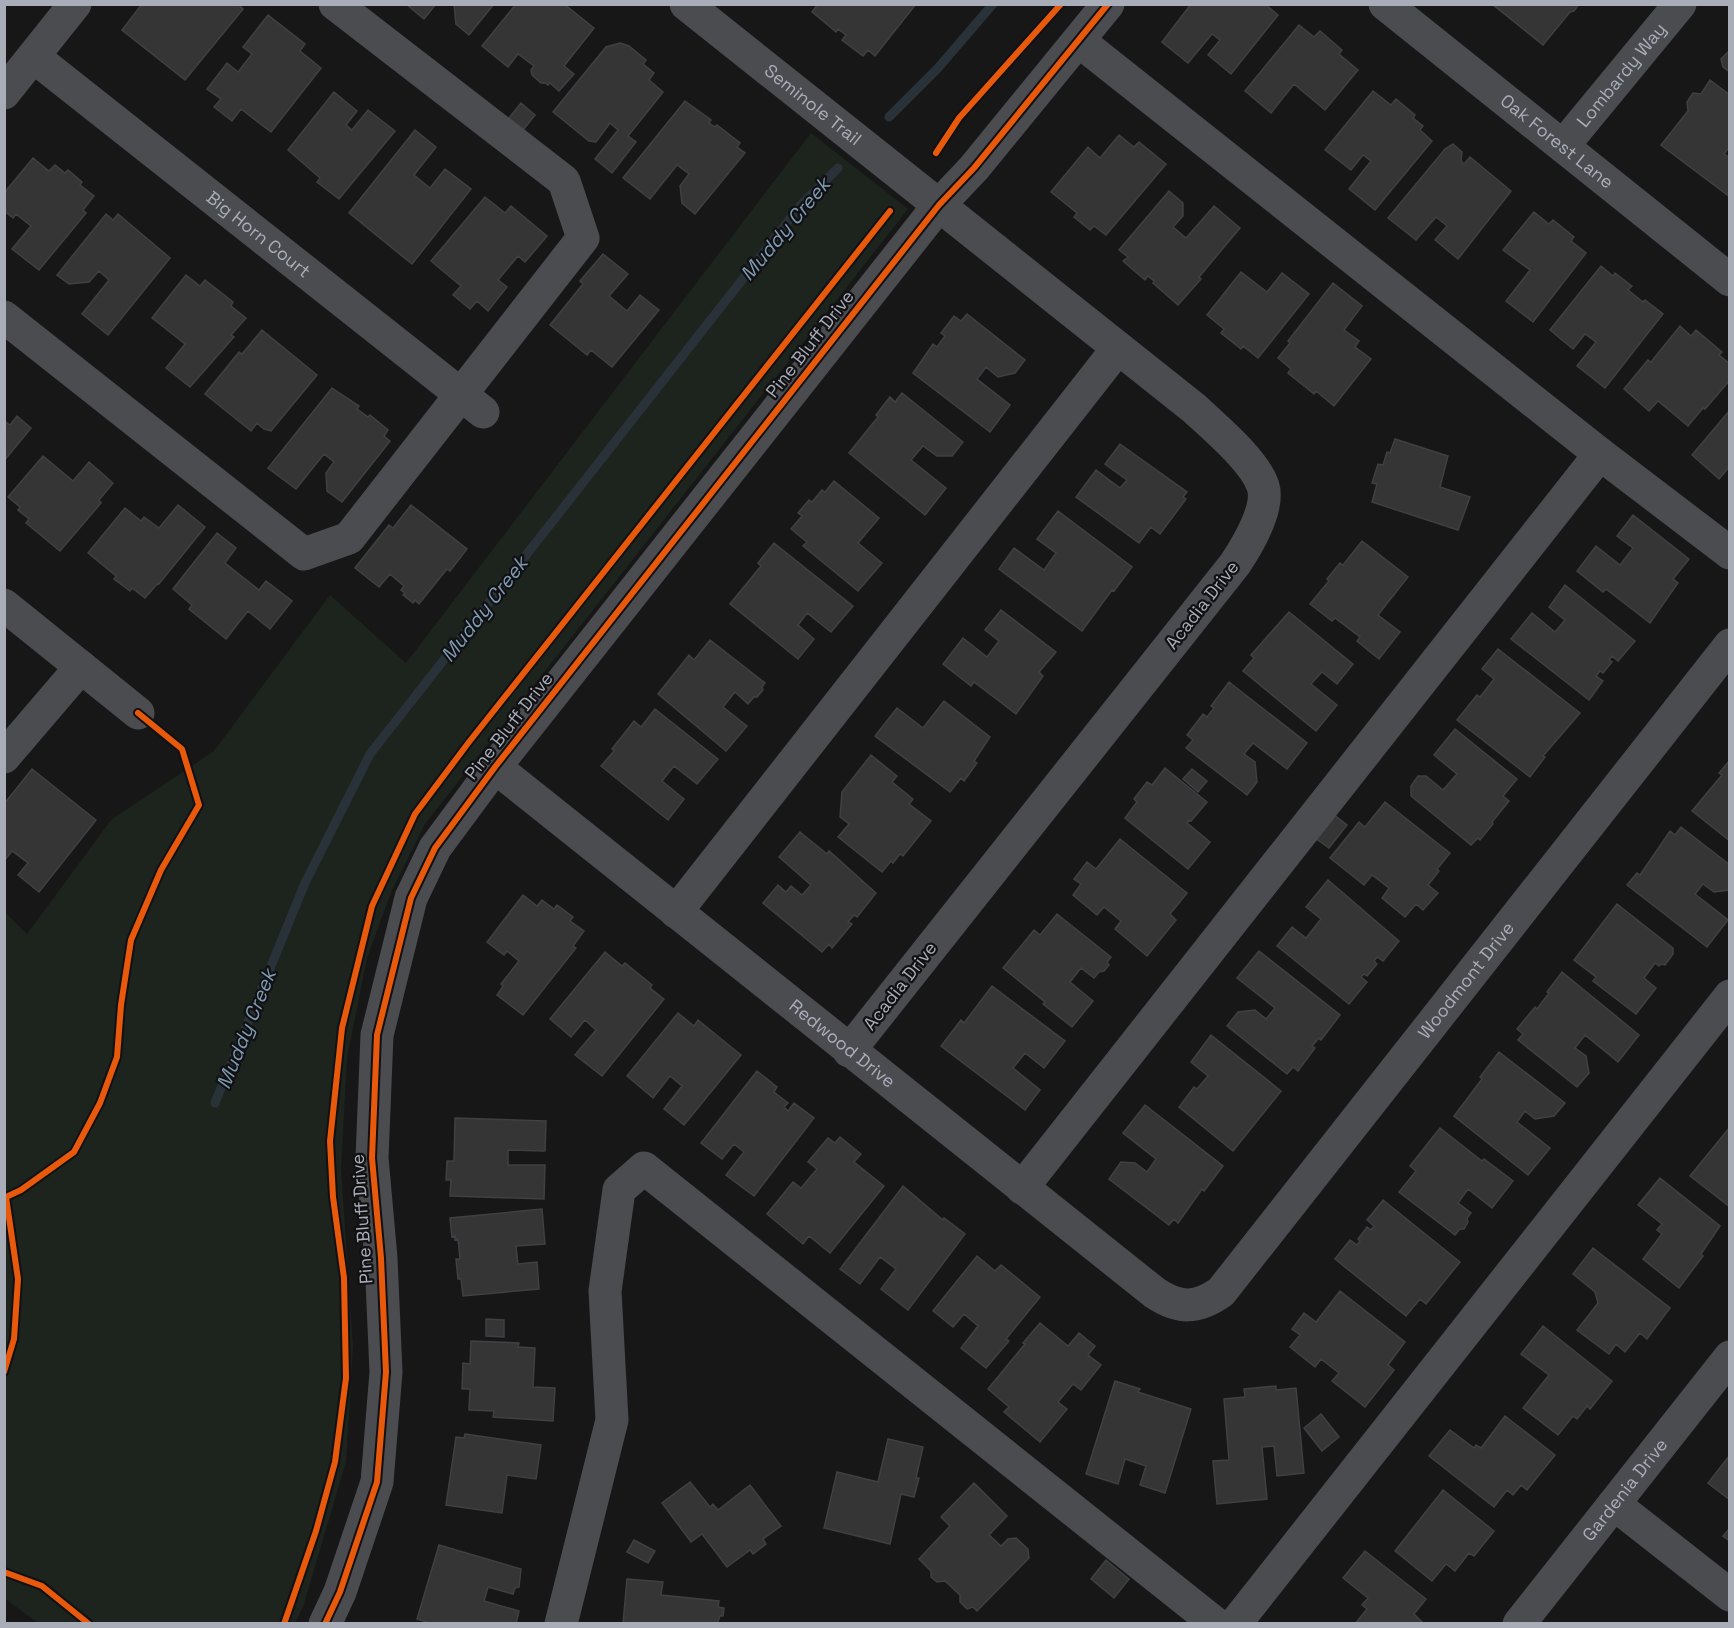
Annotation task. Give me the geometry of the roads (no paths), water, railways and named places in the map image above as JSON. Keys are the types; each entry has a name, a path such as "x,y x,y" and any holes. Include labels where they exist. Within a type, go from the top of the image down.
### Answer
{"street":[{"path":"4,93 75,4"},
{"path":"4,317 304,554 350,538 472,404 583,238 564,182 335,4"},
{"name":"Seminole Trail","path":"686,4 939,205"},
{"name":"Pine Bluff Drive","path":"325,1623 340,1592 377,1482 386,1372 381,1258 372,1158 377,1035 411,898 435,848 495,767 939,205 974,168 1108,4"},
{"name":"Lombardy Way","path":"1563,146 1680,4"},
{"name":"Oak Forest Lane","path":"1388,5 1730,280"},
{"path":"1079,41 1600,454 1730,553"},
{"name":"Big Horn Court","path":"34,57 472,404"},
{"name":"Acadia Drive","path":"849,1051 1228,573 1255,532 1262,511 1264,488 1255,471 1236,448 1195,409 939,205"},
{"path":"676,912 1118,348"},
{"path":"1022,1188 1600,454"},
{"path":"4,605 138,713"},
{"name":"Woodmont Drive","path":"1195,1305 1221,1292 1730,645"},
{"path":"4,757 81,667"},
{"name":"Redwood Drive","path":"495,767 1155,1293 1174,1303 1195,1305"},
{"path":"1235,1623 1730,996"},
{"path":"561,1623 612,1420 605,1292 619,1190 644,1168 1216,1623"},
{"name":"Gardenia Drive","path":"1520,1623 1730,1357"},
{"path":"1614,1504 1730,1595"}],"waterway":[{"name":"Muddy Creek","path":"889,117 938,68 993,4"},
{"name":"Muddy Creek","path":"215,1103 305,883 370,754 800,206 838,168"}]}
